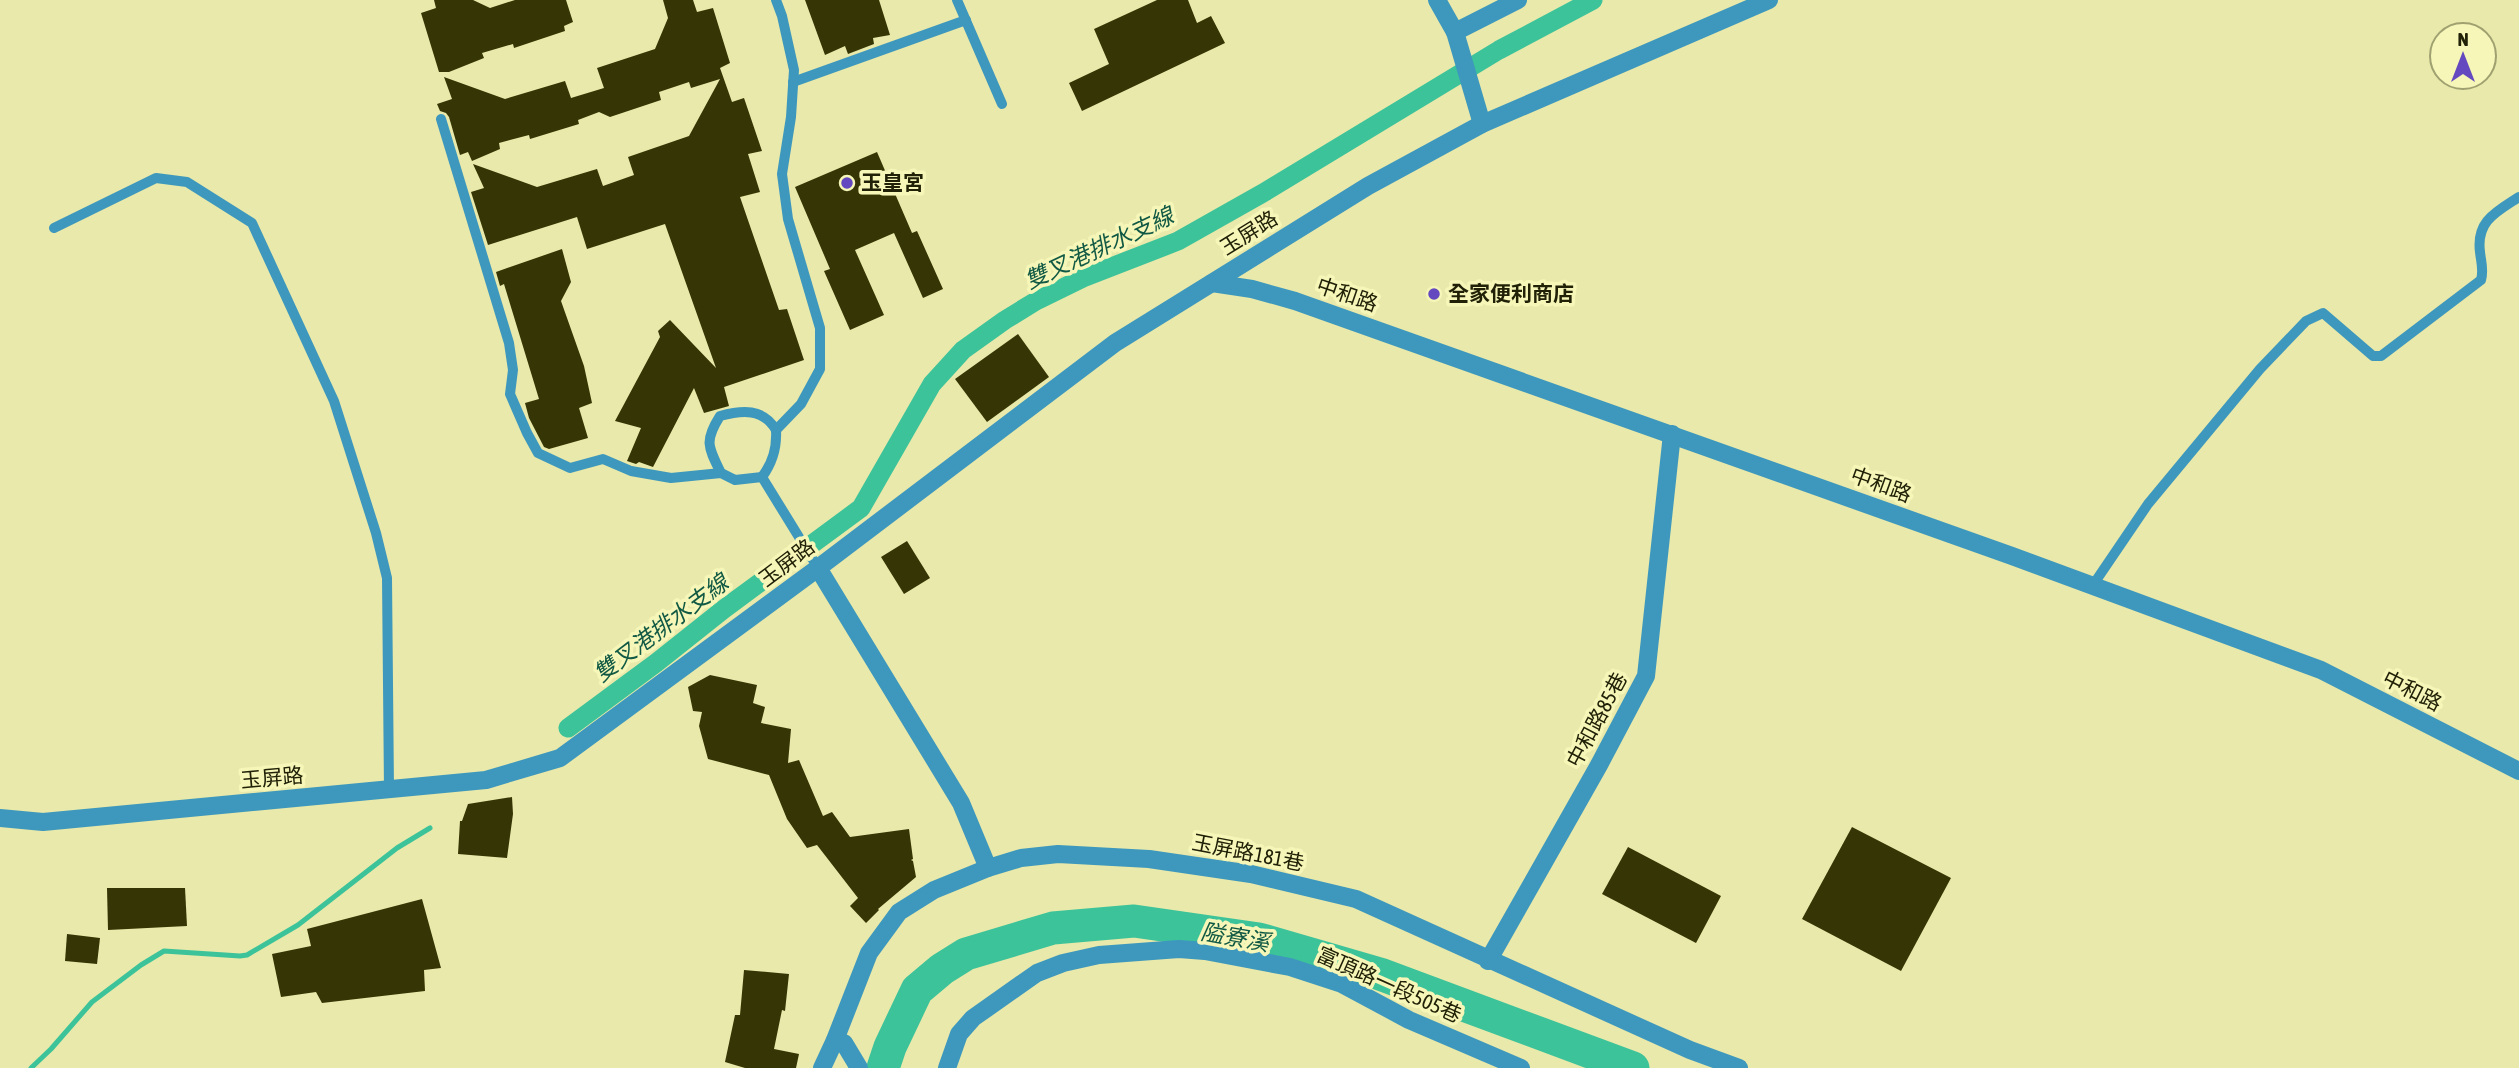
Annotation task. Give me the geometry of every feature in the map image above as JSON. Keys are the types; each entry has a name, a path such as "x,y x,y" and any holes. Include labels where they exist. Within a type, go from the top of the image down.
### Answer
{"street":[{"path":"1437,0 1455,32 1482,124"},
{"path":"1455,32 1518,0"},
{"name":"玉屏路","path":"0,818 43,822 486,780 560,758 818,568 1115,343 1368,186 1482,124 1769,0"},
{"name":"中和路","path":"1212,283 1252,289 1295,301 2093,585 2321,670 2519,771"},
{"name":"中和路85巷","path":"1488,961 1646,676 1672,434"},
{"path":"818,568 961,803 988,868"},
{"name":"玉屏路181巷","path":"822,1068 839,1042 869,953 900,912 934,890 988,868 1020,858 1058,854 1150,859 1251,874 1356,899 1488,961 1690,1050 1739,1068"},
{"name":"富頂路一段505巷","path":"947,1068 959,1034 973,1018 1037,973 1063,962 1179,949 1205,951 1290,967 1342,984 1409,1020 1521,1068"},
{"path":"839,1042 859,1068"}],"lane":[{"path":"776,0 793,70 791,117 782,174 788,219 820,328 820,369 801,404 776,430"},
{"path":"957,0 1002,104"},
{"path":"793,82 966,20"},
{"path":"441,119 509,343 513,370 510,394 538,453 570,468 603,458 631,471 671,478 721,473 735,480 762,477 770,466 777,445 776,430 770,420 756,412 720,416 709,434 709,449 721,473"},
{"path":"54,228 156,178 187,182 252,223 334,401 376,533 387,578 389,790"},
{"path":"2093,585 2148,504 2260,369 2306,321 2323,313 2373,356 2381,356 2481,280 2483,269 2478,236 2490,216 2519,197"},
{"path":"762,477 818,568"}],"building":[{"path":"434,0 473,0 490,8 515,0 566,0 573,22 564,26 565,31 514,48 513,44 482,53 484,58 449,72 439,72 421,13 436,8"},
{"path":"663,0 693,0 697,12 713,8 730,63 720,68 732,102 744,98 762,151 748,154 760,192 740,197 779,310 787,309 804,360 724,387 729,406 704,413 694,388 653,467 627,461 641,428 615,421 660,337 658,331 670,320 716,368 665,224 587,249 577,217 488,245 471,192 484,188 473,164 537,187 597,169 603,186 634,175 628,157 689,136 720,79 691,88 689,82 659,92 661,100 610,117 599,112 578,120 579,124 530,139 529,135 499,143 500,149 472,161 468,152 460,155 449,117 440,111 437,104 452,99 444,77 505,99 565,81 571,98 604,88 597,68 655,49 668,18"},
{"path":"805,0 879,0 890,35 873,38 874,44 848,54 845,46 825,55"},
{"path":"1157,0 1188,0 1197,23 1211,16 1225,43 1082,111 1069,83 1109,64 1094,29"},
{"path":"877,152 912,233 917,231 943,289 923,298 894,233 855,250 884,315 850,330 824,271 830,269 795,187"},
{"path":"562,249 571,282 561,301 584,366 592,403 579,408 588,438 549,449 544,447 529,418 525,403 539,399 504,284 500,286 496,272"},
{"path":"1018,334 1049,377 987,422 955,379"},
{"path":"907,541 930,578 904,594 881,557"},
{"path":"710,675 757,685 753,703 765,707 761,723 791,729 788,763 799,760 823,816 832,812 850,837 909,829 911,860 916,877 878,909 866,923 850,906 858,898 817,845 807,848 787,819 769,775 708,759 699,726 702,712 693,711 688,687"},
{"path":"512,797 513,814 507,858 458,854 460,821 468,804"},
{"path":"1852,827 1951,878 1901,971 1802,919"},
{"path":"1628,847 1721,896 1696,943 1602,894"},
{"path":"107,888 185,888 187,926 108,930"},
{"path":"422,899 441,968 424,970 425,991 322,1003 316,992 281,997 272,954 311,946 307,929"},
{"path":"67,934 100,938 97,964 65,961"},
{"path":"744,970 789,974 785,1011 782,1010 774,1049 799,1054 796,1068 745,1068 725,1062 735,1015 740,1015"}],"waterway":[{"name":"雙叉港排水支線","path":"568,728 861,508 932,384 963,350 1005,320 1083,278 1178,241 1263,193 1499,50 1593,0"},
{"path":"31,1068 92,1002 164,951 247,955 298,925 397,848 430,828"},
{"name":"隘寮溪","path":"883,1068 917,990 942,969 966,954 1053,928 1134,921 1259,939 1380,974 1633,1068"}],"place":[{"name":"玉皇宮","path":"847,183"},
{"name":"全家便利商店","path":"1434,294"}]}
